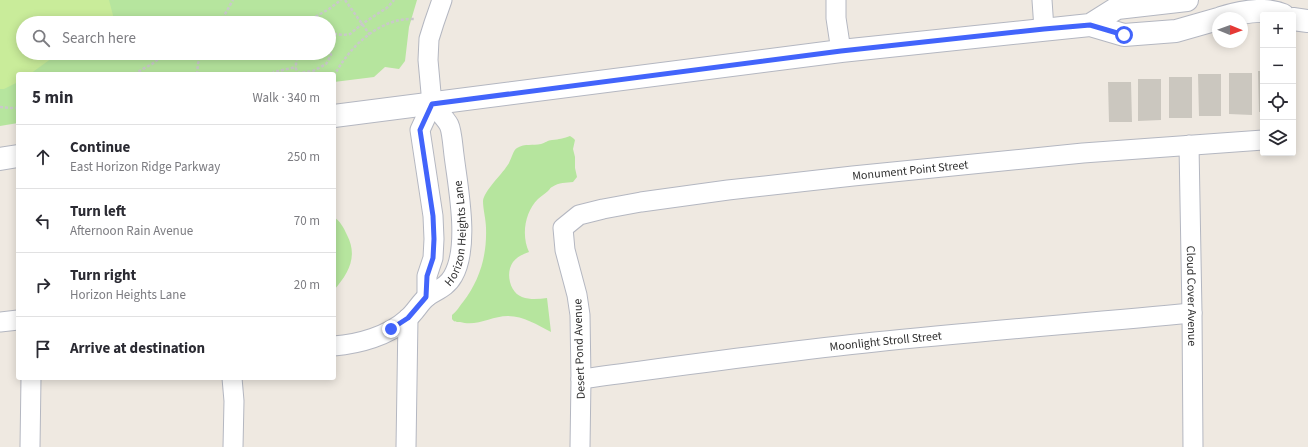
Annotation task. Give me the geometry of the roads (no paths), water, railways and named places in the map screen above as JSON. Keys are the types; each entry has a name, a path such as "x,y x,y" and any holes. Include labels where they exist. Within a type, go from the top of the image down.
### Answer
{"street":[{"path":"426,297 427,276 433,258 434,239 433,216 420,130 432,104 428,60 434,22 442,0"},
{"path":"836,0 836,18 841,51"},
{"path":"1042,0 1044,29"},
{"path":"1090,25 1118,8 1187,0"},
{"path":"1248,13 1258,11 1276,12"},
{"path":"1296,19 1308,21"},
{"path":"336,116 841,51 1090,25 1124,35 1176,31 1212,21"},
{"name":"Horizon Heights Lane","path":"336,346 349,345 364,341 391,329 408,318 426,297 445,287 454,276 460,256 462,236 461,213 450,126 432,104"},
{"name":"Monument Point Street","path":"563,228 579,215 603,209 657,200 876,174 1083,153 1260,140"},
{"name":"Cloud Cover Avenue","path":"1189,145 1193,447"},
{"path":"0,159 16,156"},
{"name":"Desert Pond Avenue","path":"563,228 565,250 578,295 580,315 580,447"},
{"name":"Moonlight Stroll Street","path":"581,379 873,342 1192,313"},
{"path":"406,447 408,318"},
{"path":"0,322 16,320"},
{"path":"30,447 31,380"},
{"path":"232,380 234,401 233,447"}]}
